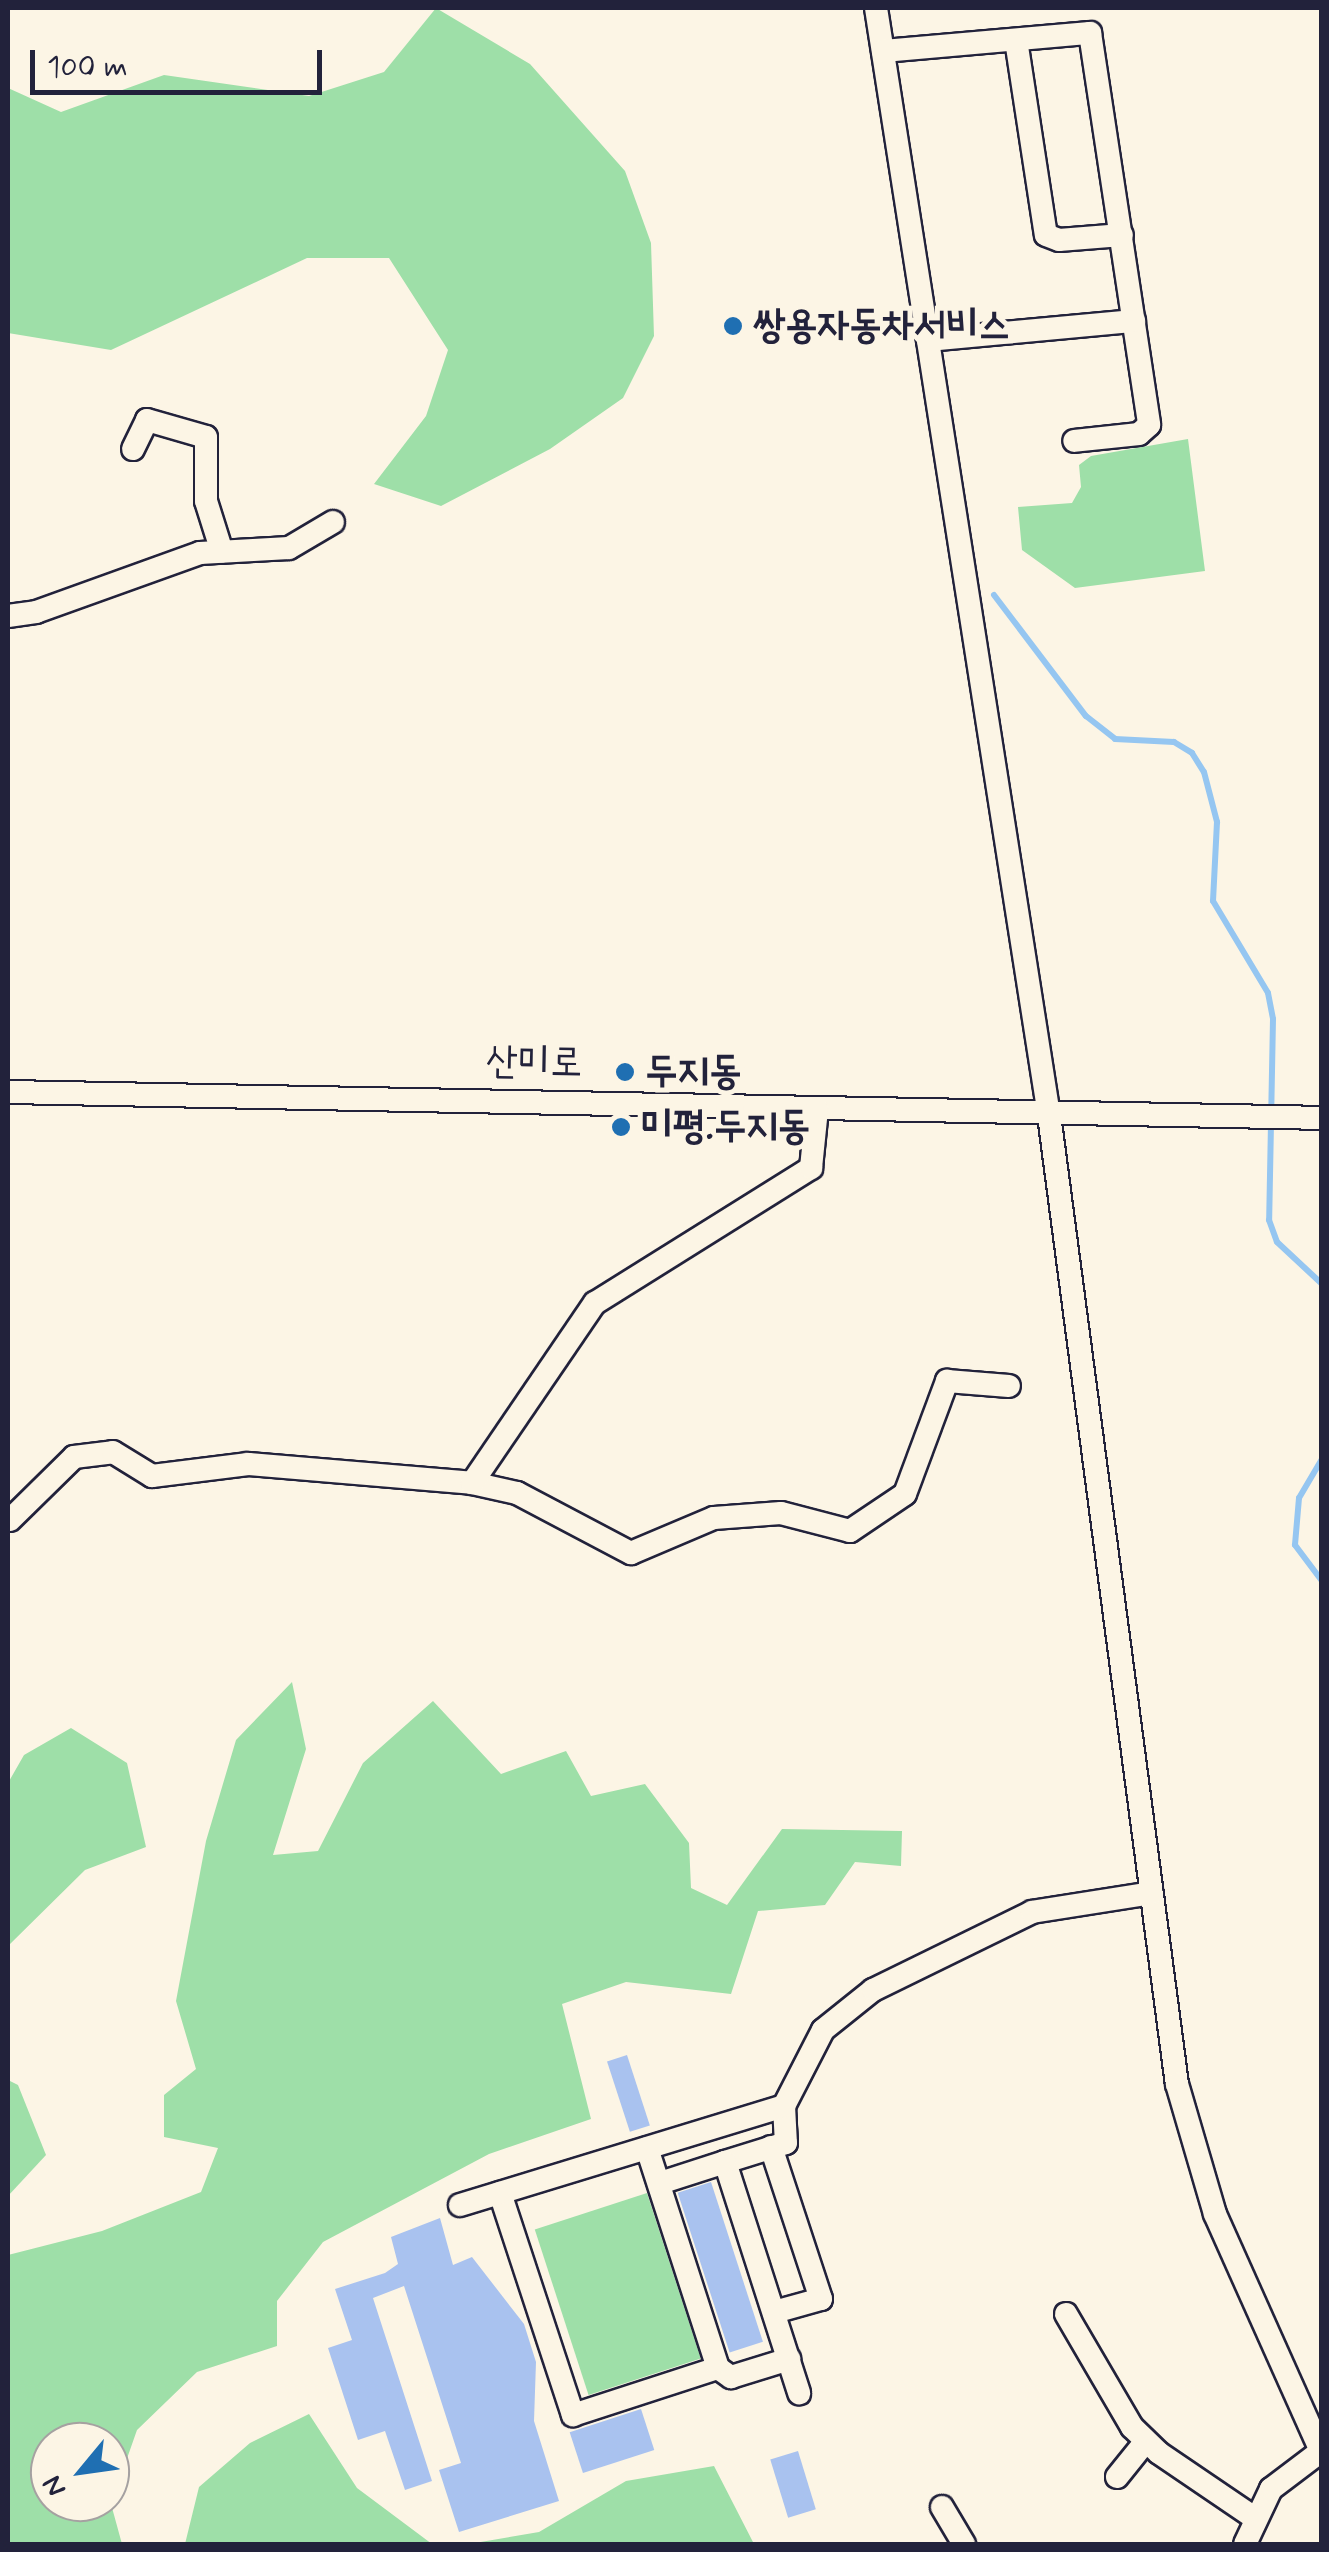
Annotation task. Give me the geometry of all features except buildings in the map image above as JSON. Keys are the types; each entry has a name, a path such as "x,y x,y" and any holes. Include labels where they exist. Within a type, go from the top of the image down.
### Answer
{"street":[{"path":"876,8 1050,1115 1177,2084 1194,2158 1321,2452 1271,2489 1246,2544"},
{"path":"883,51 1090,33 1134,320 1146,431 1074,441"},
{"path":"1016,40 1046,235 1059,240 1122,235"},
{"path":"928,340 1134,320"},
{"path":"133,449 147,420 206,437 206,501 222,552"},
{"path":"8,616 36,612 200,553 288,548 333,522"},
{"name":"산미로","path":"8,1092 1314,1118"},
{"path":"472,1483 596,1304 811,1168 817,1109"},
{"path":"8,1520 74,1457 113,1452 152,1476 248,1464 472,1483 517,1492 631,1553 714,1518 781,1513 850,1531 905,1494 946,1381 1009,1386"},
{"path":"660,2183 786,2142 784,2106 823,2030 873,1990 1032,1912 1152,1893"},
{"path":"460,2205 784,2106"},
{"path":"771,2147 821,2299 774,2312"},
{"path":"647,2148 718,2368 731,2377 788,2360"},
{"path":"725,2162 800,2393"},
{"path":"500,2193 574,2415 718,2368"},
{"path":"1066,2314 1110,2394 1146,2441 1256,2519"},
{"path":"1116,2477 1146,2441"},
{"path":"942,2507 964,2544"}],"green space":[{"path":"436,8 530,64 625,171 651,243 654,336 623,398 550,449 441,506 374,484 426,416 448,350 389,258 307,258 111,350 8,333 8,88 61,112 164,75 309,96 384,72"},
{"path":"1188,439 1205,571 1075,588 1022,550 1018,507 1072,503 1081,487 1079,465 1091,456"},
{"path":"292,1682 306,1749 273,1855 318,1851 363,1763 433,1701 501,1774 566,1751 591,1796 645,1784 689,1843 691,1888 727,1905 782,1829 902,1831 901,1866 855,1862 825,1905 758,1911 731,1994 626,1982 562,2004 591,2119 489,2154 323,2242 277,2301 277,2346 197,2372 137,2430 130,2450 130,2422 30,2422 30,2522 116,2522 122,2544 8,2544 8,2255 102,2231 201,2192 218,2148 164,2137 164,2095 196,2069 176,2001 206,1841 236,1740"},
{"path":"71,1728 127,1763 146,1847 85,1870 8,1946 8,1783 24,1755"},
{"path":"8,2080 18,2085 46,2155 8,2196"},
{"path":"647,2193 701,2358 589,2395 535,2229"},
{"path":"309,2414 357,2488 432,2544 185,2544 199,2487 250,2443"},
{"path":"714,2466 754,2544 469,2544 539,2532 626,2481"}],"waterway":[{"path":"994,595 1086,716 1115,739 1174,742 1192,753 1204,772 1217,822 1213,901 1268,993 1273,1019 1269,1220 1277,1242 1322,1284"},
{"path":"1322,1459 1299,1498 1295,1545 1322,1581"}],"place":[{"name":"쌍용자동차서비스","path":"733,326"},
{"name":"두지동","path":"625,1072"},
{"name":"미평.두지동","path":"621,1127"}]}
